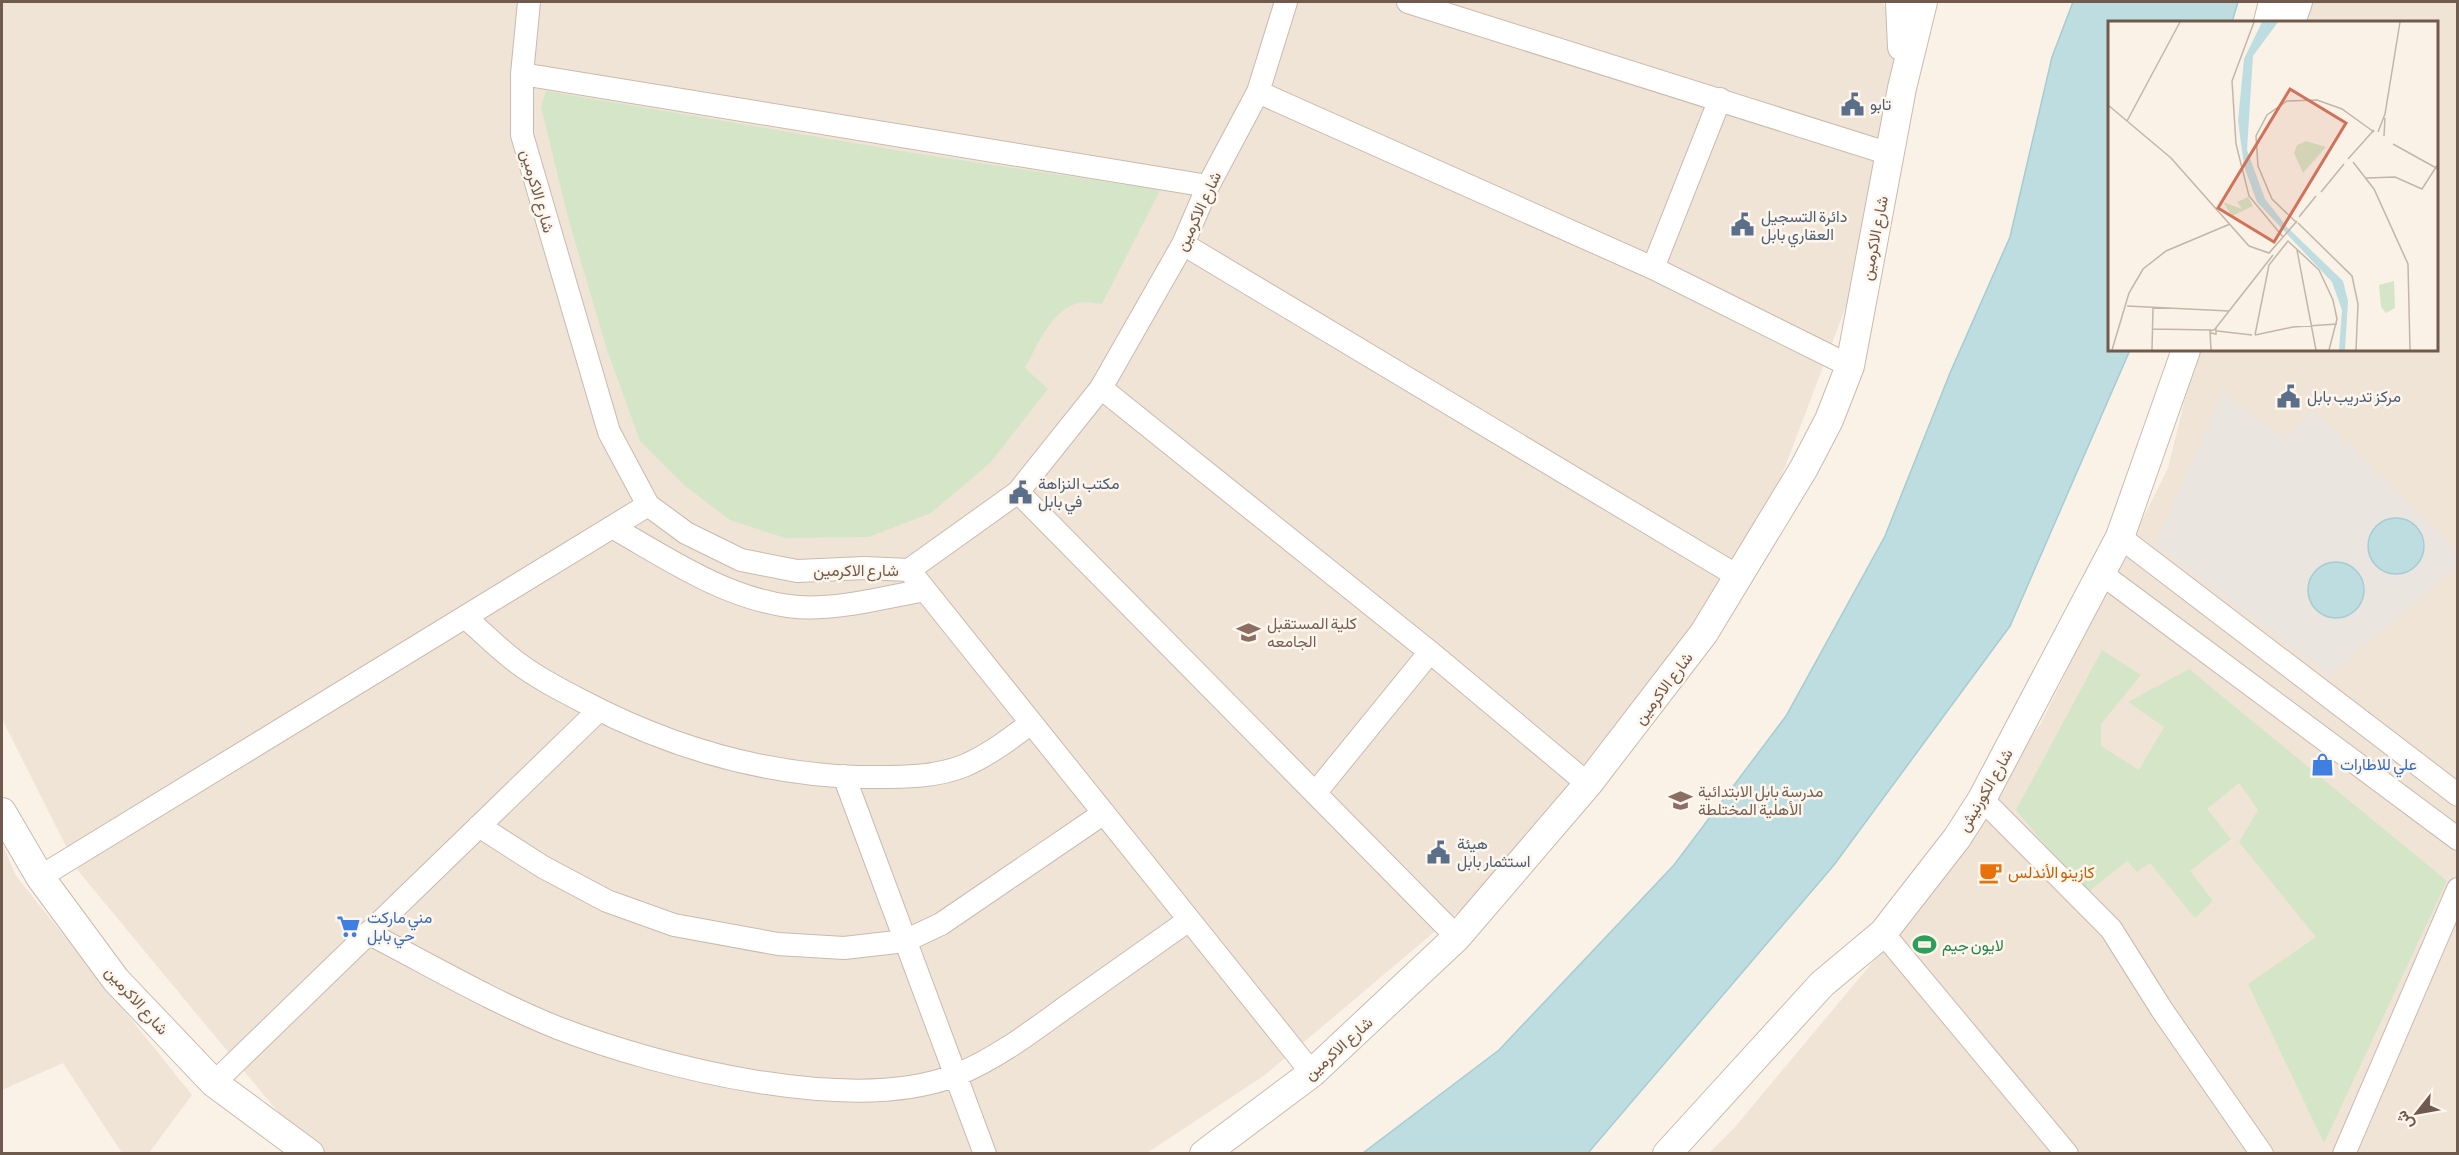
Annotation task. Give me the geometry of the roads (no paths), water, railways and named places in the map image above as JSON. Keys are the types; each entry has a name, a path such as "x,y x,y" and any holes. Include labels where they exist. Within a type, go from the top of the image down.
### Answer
{"street":[{"name":"شارع الاكرمين","path":"529,2 522,75 522,135 609,432 648,505 686,533 741,560 797,571 865,568 909,570 1018,492 1101,388 1183,244 1208,186 1258,92 1286,2"},
{"path":"1408,2 1890,154"},
{"name":"شارع الاكرمين","path":"1900,2 1902,88"},
{"name":"شارع الاكرمين","path":"1204,1154 1312,1073 1457,937 1588,784 1704,633 1739,577 1804,468 1829,420 1850,366 1902,88 1923,2"},
{"path":"2268,21 2273,2"},
{"path":"2291,21 2298,2"},
{"path":"522,75 1208,186"},
{"path":"1258,92 1653,268 1850,366"},
{"path":"1653,268 1720,99"},
{"path":"1183,244 1739,577"},
{"name":"شارع الكورنيش","path":"1667,1154 1822,984 1884,933 1957,838 1982,799 2120,537 2187,351"},
{"path":"1101,388 1430,652 1588,784"},
{"path":"1018,492 1457,937"},
{"path":"40,877 648,505"},
{"path":"612,527 706,580 746,596 789,606 853,604 925,590"},
{"path":"2120,537 2457,795"},
{"path":"909,570 1312,1073"},
{"path":"2102,574 2457,839"},
{"path":"466,618 511,658 599,710 660,738 716,757 780,770 844,776 896,777 933,773 965,765 997,748 1031,723"},
{"path":"1316,792 1430,652"},
{"path":"214,1083 599,710"},
{"path":"844,776 985,1154"},
{"path":"1982,799 2111,929 2162,1010 2262,1154"},
{"name":"شارع الاكرمين","path":"2,812 40,877 116,980 214,1083 309,1154"},
{"path":"479,825 543,867 607,902 674,925 778,944 844,948 905,941 941,924 1104,813"},
{"path":"2344,1154 2457,889"},
{"path":"368,933 557,1027 639,1055 720,1075 808,1089 885,1089 926,1083 956,1075 1017,1042 1189,920"},
{"path":"1884,933 2067,1154"}],"water":[{"path":"2073,2 2238,2 2232,21 2108,21 2108,351 2130,351 2010,626 1834,865 1588,1153 1363,1153 1499,1050 1674,865 1786,716 1885,536 1950,373 2010,237 2052,57"},
{"path":"2391,518 2401,518 2416,526 2422,535 2424,546 2422,557 2416,566 2401,574 2391,574 2380,569 2373,562 2368,551 2368,541 2373,530 2380,523"},
{"path":"2331,562 2341,562 2356,570 2362,579 2364,590 2362,601 2356,610 2341,618 2331,618 2320,613 2313,606 2308,595 2308,585 2313,574 2320,567"}],"place":[{"name":"تابو","path":"1852,104"},
{"name":"دائرة التسجيل العقاري بابل","path":"1743,225"},
{"name":"مركز تدريب بابل","path":"2289,396"},
{"name":"مكتب النزاهة في بابل","path":"1020,492"},
{"name":"كلية المستقبل الجامعه","path":"1249,632"},
{"name":"علي للاطارات","path":"2322,764"},
{"name":"مدرسة بابل الابتدائية الأهلية المختلطة","path":"1680,800"},
{"name":"هيئة استثمار بابل","path":"1439,852"},
{"name":"كازينو الأندلس","path":"1990,872"},
{"name":"مني ماركت حي بابل","path":"349,926"},
{"name":"لايون جيم","path":"1924,945"}]}
